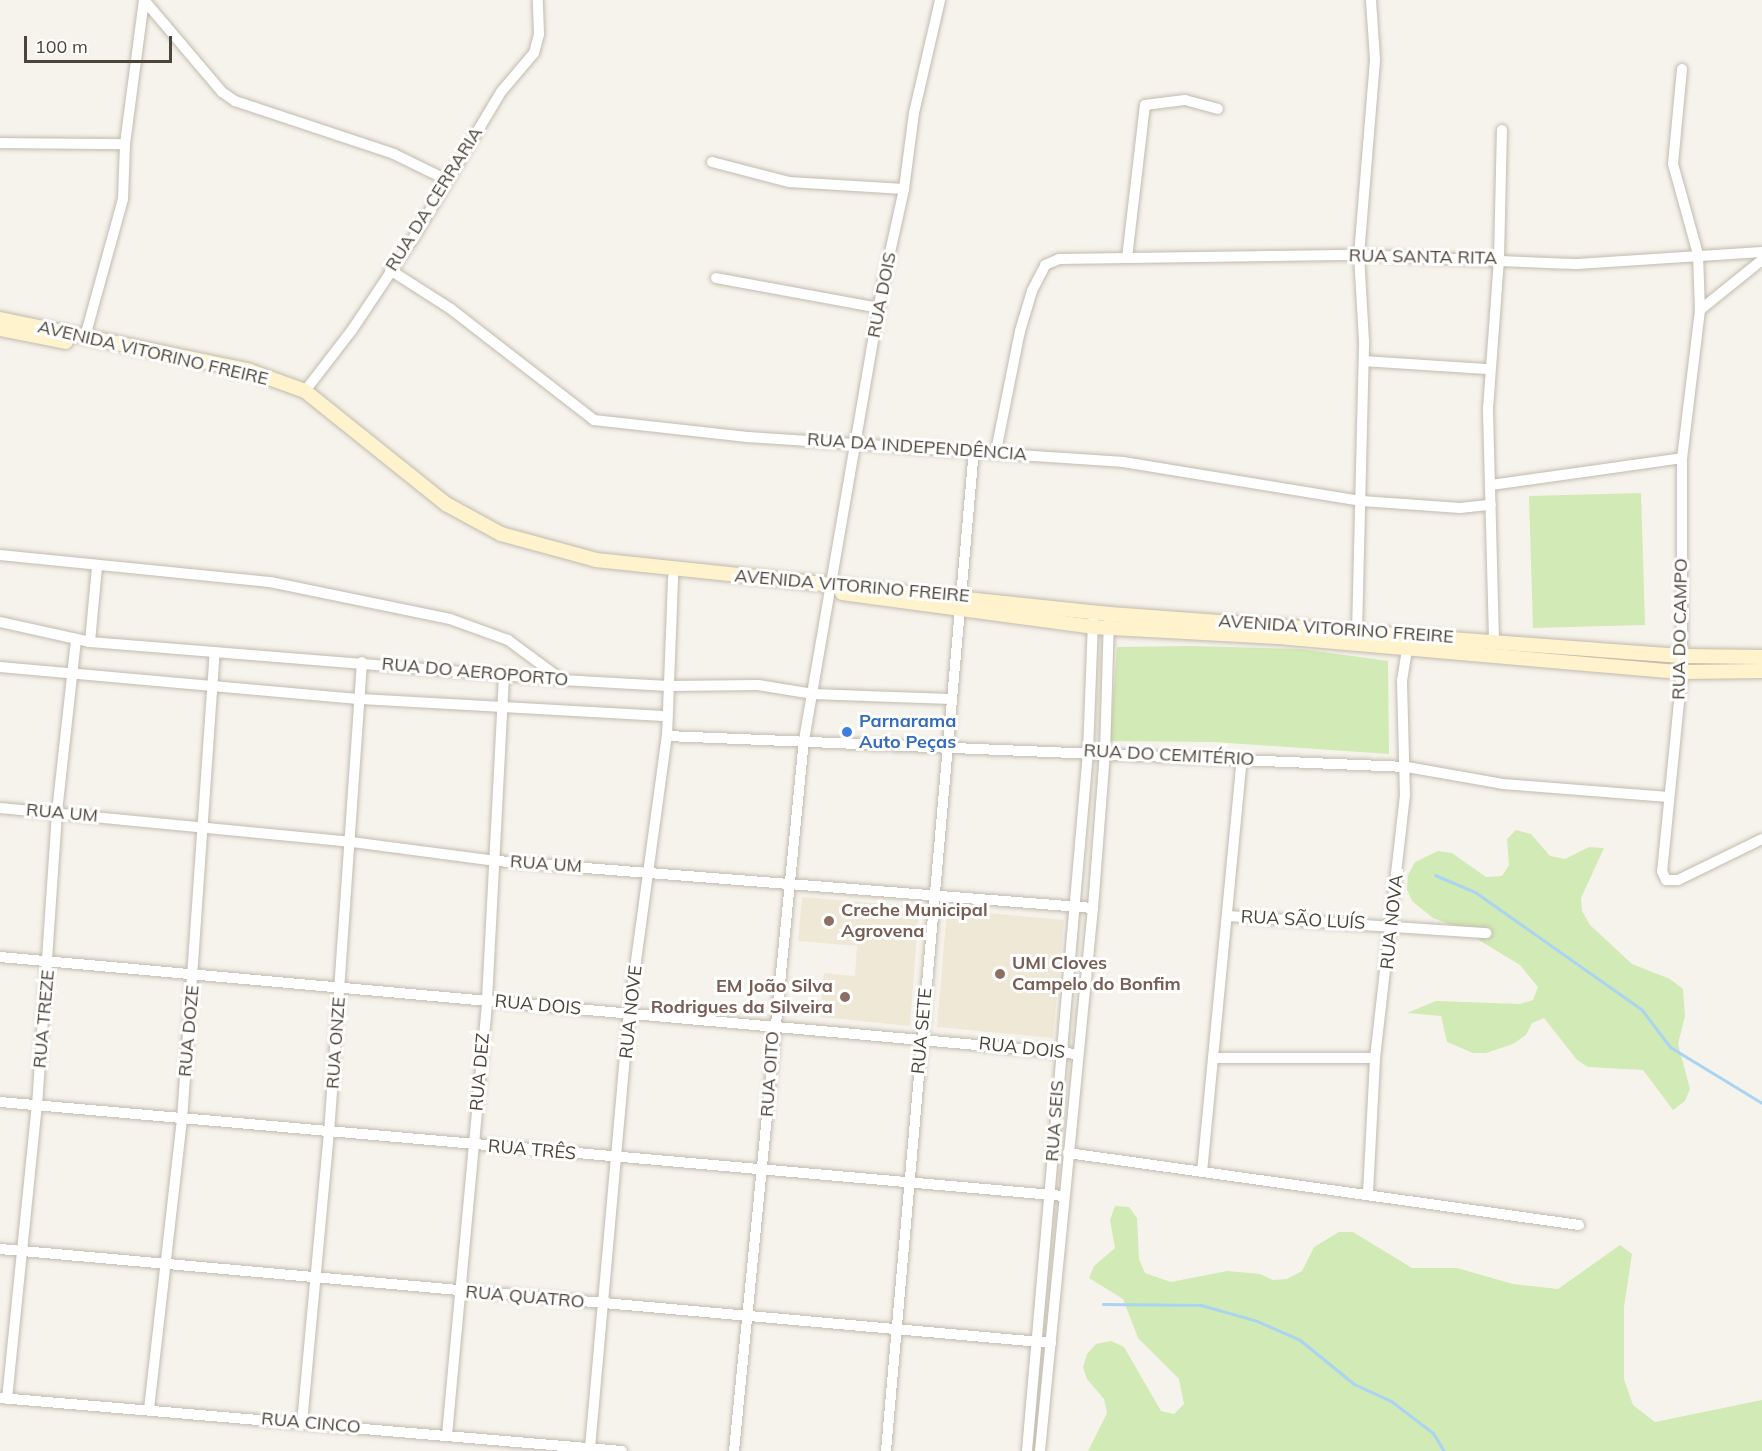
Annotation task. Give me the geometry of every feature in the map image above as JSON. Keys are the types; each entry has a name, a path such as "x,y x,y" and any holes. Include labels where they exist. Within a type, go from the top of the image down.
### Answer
{"street":[{"path":"85,337 118,227 125,144 144,0"},
{"path":"144,0 216,86 235,101 394,154 447,180"},
{"name":"RUA DA CERRARIA","path":"305,391 352,330 501,92 534,53 539,34 538,0"},
{"name":"RUA DOIS","path":"828,587 879,308 904,189 914,113 940,0"},
{"path":"1358,632 1364,361 1359,255 1375,58 1371,0"},
{"name":"RUA DO CAMPO","path":"1682,69 1673,164 1698,254 1700,310 1682,458 1682,672 1662,870 1666,880 1678,880 1762,839"},
{"path":"1127,258 1145,105 1185,100 1218,109"},
{"path":"1494,640 1489,369 1499,259 1502,130"},
{"path":"0,143 125,144"},
{"path":"712,162 789,182 904,189"},
{"name":"RUA SANTA RITA","path":"996,451 1020,331 1041,269 1059,259 1359,255 1577,264 1698,254 1762,252"},
{"path":"1700,310 1762,260"},
{"name":"RUA DA INDEPENDÊNCIA","path":"390,270 451,309 594,420 749,437 996,451 1123,462 1362,501 1460,508 1491,505"},
{"path":"716,278 879,308"},
{"name":"AVENIDA VITORINO FREIRE","path":"0,319 250,371 305,391 446,504 501,534 596,560 828,587 960,611 1092,627 1109,621 1358,632 1494,640 1681,656 1762,657"},
{"name":"AVENIDA VITORINO FREIRE","path":"0,329 223,372 282,389 309,405 450,514 491,537 556,560 673,576 963,596 1094,612 1109,621 1407,650 1682,672 1762,670"},
{"path":"1364,361 1489,369"},
{"path":"960,611 974,450"},
{"path":"1491,485 1682,458"},
{"path":"0,555 280,584 450,618 508,640 562,680"},
{"path":"90,642 97,566"},
{"name":"RUA NOVE","path":"590,1448 618,1157 629,1012 667,736 673,576"},
{"name":"RUA OITO","path":"734,1451 764,1172 773,1027 787,884 804,740 828,587"},
{"name":"RUA SETE","path":"886,1451 911,1185 945,748 960,611"},
{"name":"RUA SEIS","path":"1027,1451 1038,1342 1060,1052 1088,752 1094,612"},
{"path":"1040,1451 1105,752 1109,621"},
{"name":"RUA DO AEROPORTO","path":"0,622 90,642 504,672 562,680 668,686 758,685 813,694 951,699"},
{"name":"RUA TREZE","path":"3,1399 38,1106 57,812 69,675 76,639"},
{"name":"RUA NOVA","path":"1368,1193 1375,1058 1392,924 1407,767 1402,681 1407,650"},
{"name":"RUA DOZE","path":"149,1409 182,1120 215,652"},
{"name":"RUA ONZE","path":"302,1423 329,1134 352,842 362,662"},
{"path":"0,668 69,675 214,684 361,699 668,716"},
{"name":"RUA DEZ","path":"447,1435 458,1292 487,1000 497,861 504,672"},
{"name":"RUA DO CEMITÉRIO","path":"667,736 804,740 945,748 1105,752 1407,767 1503,784 1668,797"},
{"path":"1202,1172 1229,916 1242,759"},
{"name":"RUA UM","path":"0,808 204,826 497,861 934,898 1092,908"},
{"name":"RUA SÃO LUÍS","path":"1229,916 1392,924 1486,933"},
{"name":"RUA DOIS","path":"0,957 629,1012 773,1027 921,1038 1077,1054"},
{"path":"1214,1058 1375,1058"},
{"name":"RUA TRÊS","path":"0,1102 329,1134 618,1157 911,1185 1064,1196"},
{"path":"1068,1154 1368,1193 1579,1225"},
{"name":"RUA QUATRO","path":"0,1250 314,1280 1051,1342"},
{"name":"RUA CINCO","path":"3,1399 149,1409 622,1451"}],"shaded area":[{"path":"802,897 919,907 910,1026 820,1017 824,973 855,976 857,946 798,941"},
{"name":"UMI Cloves Campelo do Bonfim","path":"947,909 1064,920 1053,1038 937,1027"}],"green space":[{"path":"1641,493 1645,625 1533,628 1529,496"},
{"path":"1192,646 1301,649 1388,661 1389,754 1214,742 1110,741 1117,647"},
{"path":"1516,830 1531,834 1550,856 1565,859 1589,847 1604,848 1581,898 1582,911 1590,925 1632,964 1670,979 1683,989 1685,1016 1678,1044 1690,1089 1685,1101 1673,1110 1643,1070 1588,1067 1577,1060 1544,1018 1532,1023 1526,1035 1513,1044 1486,1053 1473,1053 1447,1042 1441,1016 1407,1013 1436,1001 1520,1004 1533,1000 1538,987 1520,965 1459,928 1433,918 1412,901 1407,889 1408,875 1415,862 1438,851 1452,853 1486,877 1502,876 1509,865 1507,839"},
{"path":"1115,1206 1129,1207 1137,1218 1139,1259 1145,1273 1171,1282 1227,1271 1260,1274 1273,1280 1287,1279 1302,1271 1314,1247 1339,1232 1353,1232 1412,1268 1457,1268 1513,1284 1558,1289 1620,1245 1632,1254 1624,1307 1624,1379 1633,1405 1655,1422 1762,1400 1762,1451 1088,1451 1107,1413 1104,1399 1087,1379 1083,1367 1087,1354 1096,1344 1111,1341 1124,1347 1161,1411 1174,1414 1184,1404 1179,1379 1138,1338 1123,1299 1089,1278 1094,1266 1115,1248 1110,1220"}],"waterway":[{"path":"1435,875 1475,892 1642,1010 1670,1047 1762,1103"},
{"path":"1103,1304 1201,1305 1257,1321 1300,1340 1354,1384 1391,1401 1433,1433 1444,1451"}],"place":[{"name":"Parnarama Auto Peças","path":"847,732"},
{"name":"Creche Municipal Agrovena","path":"829,921"},
{"name":"UMI Cloves Campelo do Bonfim","path":"1000,974"},
{"name":"EM João Silva Rodrigues da Silveira","path":"845,997"}]}
